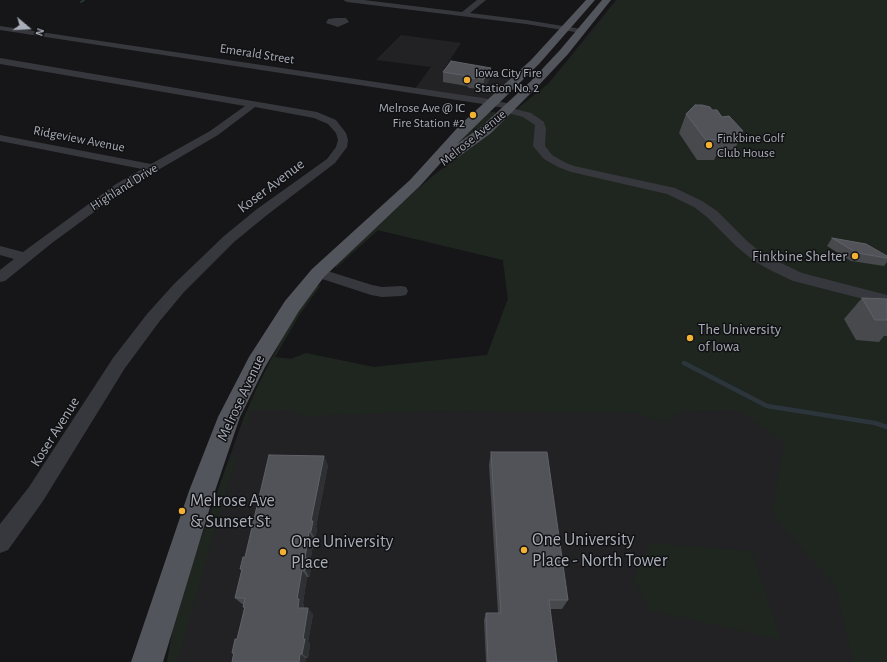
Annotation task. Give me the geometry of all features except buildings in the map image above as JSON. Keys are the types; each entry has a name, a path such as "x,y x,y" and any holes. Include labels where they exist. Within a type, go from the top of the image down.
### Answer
{"main road":[{"name":"Melrose Avenue","path":"147,662 202,492 230,417 242,389 269,340 292,306 318,273 415,183 465,128 535,62 591,0"},
{"name":"Melrose Avenue","path":"415,183 477,137 512,106 582,31 607,0"}],"street":[{"path":"347,0 366,1 582,31"},
{"path":"464,14 482,0"},
{"path":"341,20 366,1"},
{"name":"Emerald Street","path":"0,28 512,106 532,117 540,124 541,129 539,146 542,152 562,165 571,169 671,191 698,204 712,214 742,244 759,258 777,268 798,277 887,300"},
{"name":"Koser Avenue","path":"0,62 306,113 325,118 332,122 341,133 343,140 341,147 331,161 262,212 229,239 179,288 153,318 118,363 36,494 0,542"},
{"name":"Highland Drive","path":"0,277 96,204 153,168 214,133 253,104"},
{"name":"Ridgeview Avenue","path":"0,138 153,168"},
{"path":"0,250 25,257"},
{"path":"318,273 377,291 392,293 401,291"}],"shaded area":[{"name":"The University of Iowa","path":"616,0 887,0 887,662 167,662 176,611 244,417 272,357 374,367 487,355 508,299 503,260 373,229 430,178 548,84"},
{"name":"The University of Iowa","path":"617,0 887,0 887,662 853,662 836,587 772,514 784,443 739,410 679,412 665,423 638,413 435,411 308,416 284,410 250,410 247,427 243,423 244,417 259,383 293,318 316,287 321,285 300,314 275,357 290,359 306,353 374,367 487,355 508,299 503,260 378,230 336,268 336,266 373,229 418,189 548,84 590,35"},
{"path":"401,35 461,43 444,69 512,79 487,102 414,90 431,67 376,60"},
{"path":"489,112 495,112 496,115 452,151 459,138"},
{"path":"237,454 177,662 167,662 176,611 226,467 229,461"},
{"path":"651,543 752,551 781,640 649,610 633,579"}],"waterway":[{"path":"684,363 767,406 875,423 887,427"}],"place":[{"name":"Iowa City Fire Station No. 2","path":"467,80"},
{"name":"Melrose Ave @ IC Fire Station #2","path":"473,115"},
{"name":"Finkbine Golf Club House","path":"709,145"},
{"name":"Finkbine Shelter","path":"855,256"},
{"name":"The University of Iowa","path":"690,338"},
{"name":"Melrose Ave & Sunset St","path":"182,511"},
{"name":"One University Place - North Tower","path":"524,550"},
{"name":"One University Place","path":"283,552"}]}
